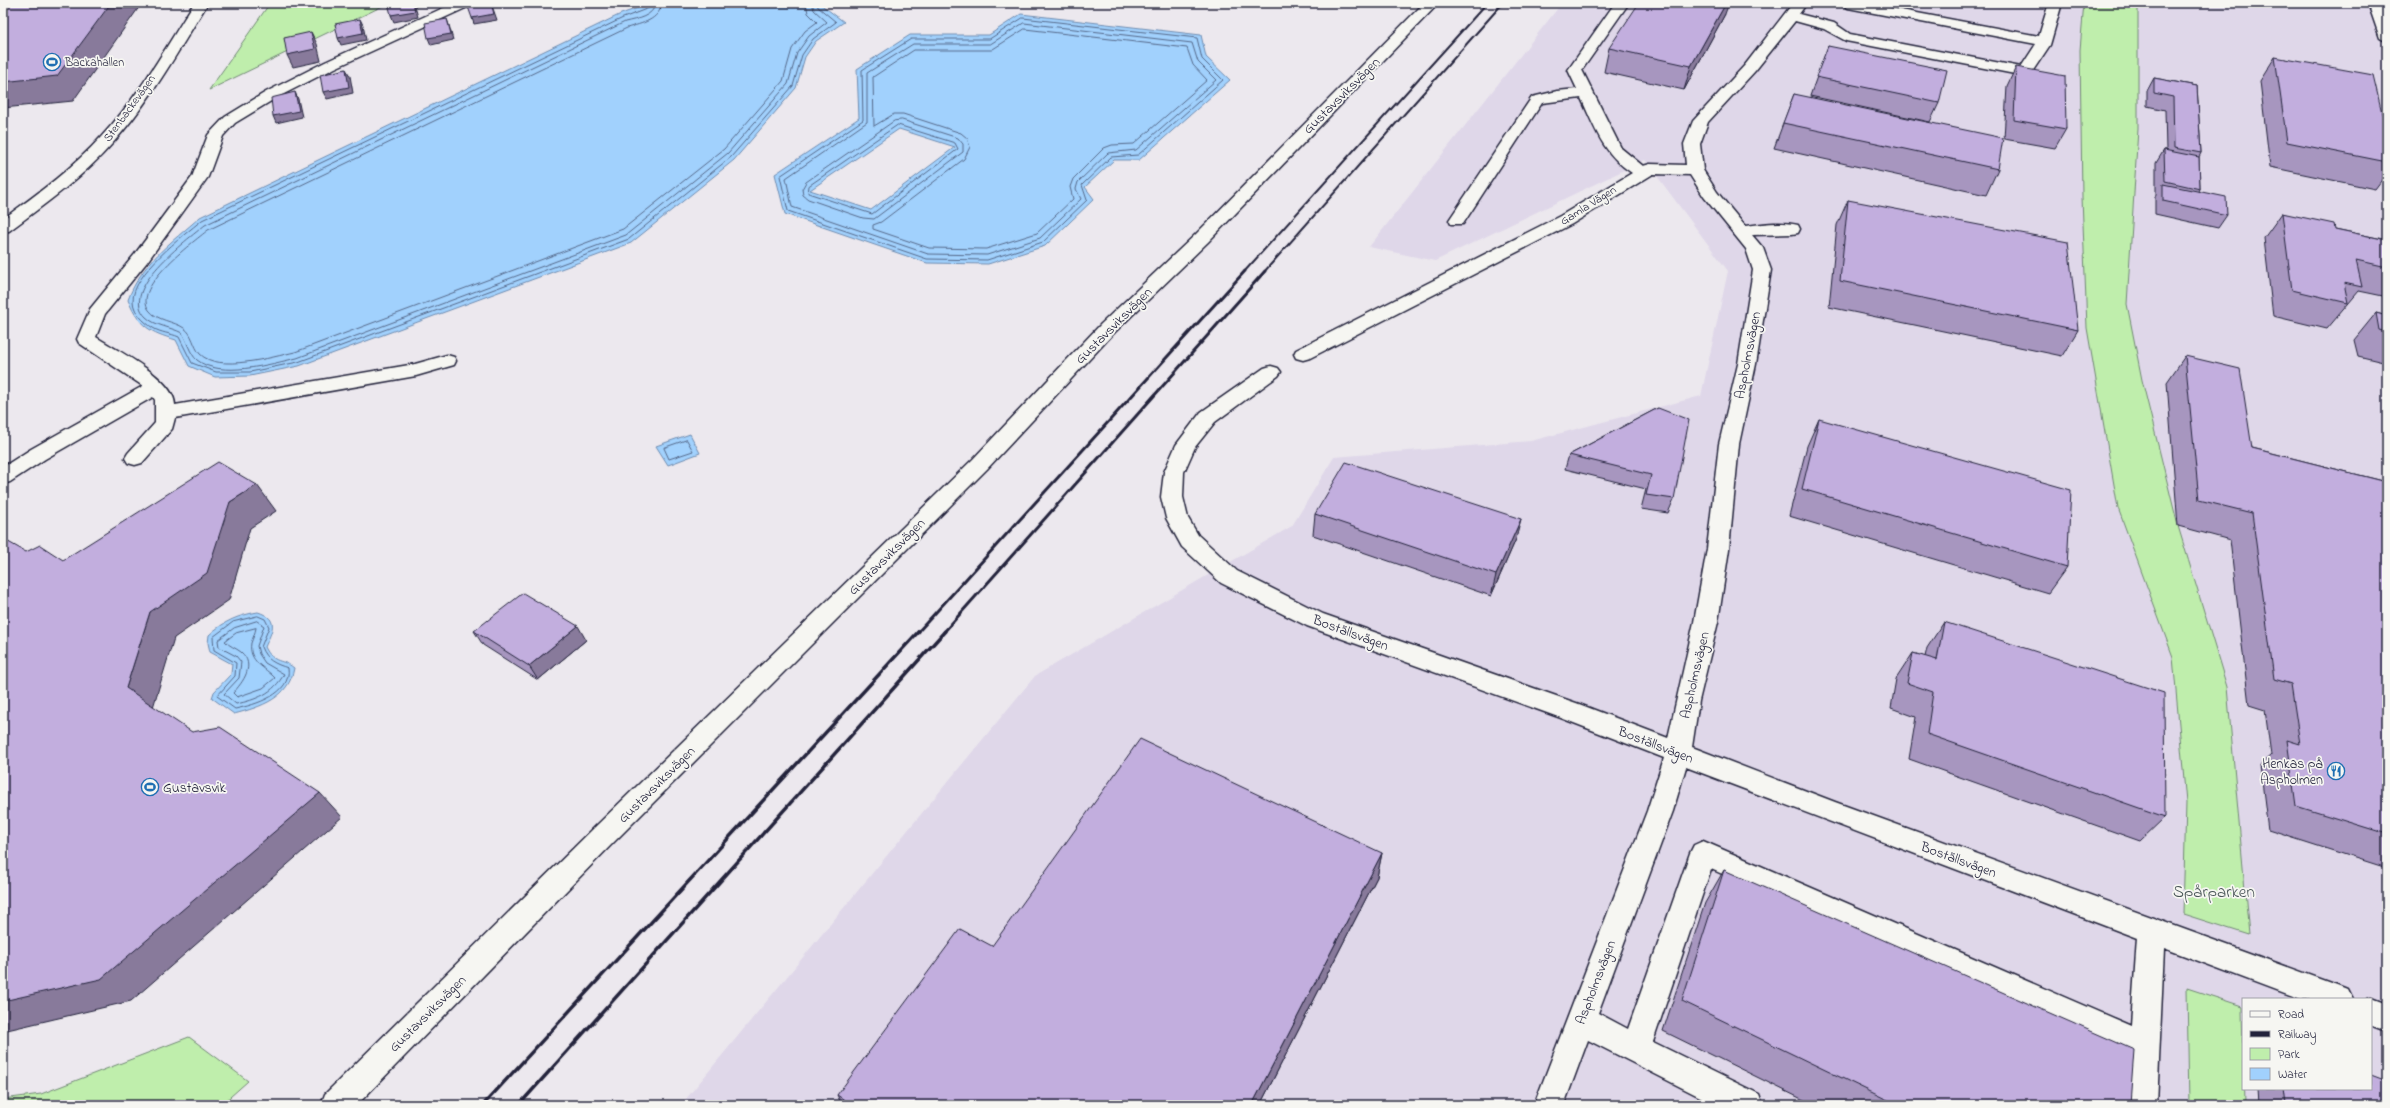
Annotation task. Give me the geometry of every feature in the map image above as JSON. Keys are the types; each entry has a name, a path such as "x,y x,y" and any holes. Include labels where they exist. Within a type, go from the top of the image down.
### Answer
{"street":[{"name":"Stenbackevägen","path":"3,227 73,172 106,141 136,104 201,3"},
{"path":"135,458 165,424 165,400 144,376 86,339 96,313 142,258 200,176 216,135 230,120 271,95 465,3"},
{"name":"Gustavsviksvägen","path":"336,1105 611,829 980,464 1108,328 1202,238 1290,145 1432,3"},
{"path":"1622,3 1575,70 1614,150 1626,162 1643,173"},
{"path":"1695,170 1691,154 1697,127 1750,68 1800,3"},
{"path":"1841,13 1846,37 2025,72 2044,41 2055,4 2052,3"},
{"path":"2376,3 2387,38"},
{"path":"1791,16 1841,13 2044,41"},
{"path":"1457,220 1537,100 1557,94 1586,93"},
{"name":"Gamla Vägen","path":"1303,354 1566,220 1650,169 1695,170"},
{"name":"Aspholmsvägen","path":"1549,1105 1660,812 1678,753 1687,701 1706,622 1718,549 1729,444 1746,364 1762,270 1754,248 1742,231 1710,194 1695,170"},
{"path":"1742,231 1769,228 1792,229"},
{"path":"165,413 416,370 447,361"},
{"name":"Boställsvägen","path":"1272,372 1234,396 1208,417 1186,445 1174,472 1172,497 1177,518 1190,541 1229,577 1315,620 1570,711 1826,810 2335,998"},
{"path":"3,477 38,454 156,388"},
{"path":"1636,1049 1703,853 2144,1046"},
{"path":"2142,1105 2151,929"},
{"path":"2372,1012 2387,1018"},
{"path":"1581,1020 1748,1105"}],"shaded area":[{"path":"1562,3 2387,3 2387,1105 681,1105 1035,676 1292,526 1334,457 1531,441 1701,396 1728,271 1645,160 1435,261 1369,247"}],"green space":[{"path":"270,3 389,3 209,90"},
{"name":"Spårparken","path":"2084,3 2138,3 2138,129 2127,304 2142,380 2178,526 2227,687 2249,935 2183,914 2186,803 2173,657 2118,508 2087,328 2082,197 2080,50"},
{"path":"2187,988 2242,1006 2242,1090 2244,1090 2244,1105 2189,1105"},
{"path":"189,1037 248,1081 221,1105 3,1105 3,1099 41,1094"}],"water":[{"path":"652,3 819,3 844,22 816,41 805,57 796,88 734,160 631,243 299,366 250,376 215,377 189,366 176,340 152,331 136,317 128,300 141,275 158,254 200,217 621,14"},
{"path":"1021,14 1201,35 1206,57 1230,80 1139,160 1114,160 1085,187 1094,199 1045,246 988,264 927,263 785,214 775,174 859,118 857,69 910,35 989,35","holes":["899,129 955,147 871,210 810,190"]},
{"path":"690,434 700,453 668,465 656,446"},
{"path":"258,612 265,615 272,622 272,631 265,647 268,653 275,659 294,668 291,678 280,694 264,704 234,714 212,698 214,692 231,674 232,664 210,652 208,643 209,635 232,619"}],"building":[{"path":"3,3 111,3 57,76 3,82"},
{"path":"388,3 413,3 415,11 391,15"},
{"path":"491,3 494,14 472,18 467,4"},
{"path":"1639,3 1726,3 1691,66 1609,48"},
{"path":"360,19 363,33 338,38 335,24"},
{"path":"447,19 451,34 428,38 425,23"},
{"path":"311,32 315,49 287,55 284,38"},
{"path":"1828,46 1947,70 1939,103 1816,77"},
{"path":"2275,57 2373,75 2387,134 2387,162 2287,142"},
{"path":"2016,67 2065,76 2066,129 2014,120"},
{"path":"346,69 349,87 323,92 320,75"},
{"path":"2154,78 2197,86 2201,153 2174,148 2173,97 2154,93"},
{"path":"295,92 299,111 273,116 271,98"},
{"path":"1794,94 2003,138 1998,169 1783,123"},
{"path":"2164,150 2199,157 2200,189 2165,181"},
{"path":"2163,184 2226,197 2227,215 2163,201"},
{"path":"1848,200 2068,242 2078,330 1840,281"},
{"path":"2282,213 2334,224 2335,229 2387,240 2387,267 2356,260 2362,287 2344,283 2348,303 2292,290"},
{"path":"2376,313 2387,316 2387,332 2379,330"},
{"path":"2185,356 2240,369 2252,448 2387,482 2387,834 2296,806 2287,740 2300,744 2291,684 2274,679 2252,513 2199,500"},
{"path":"1658,408 1689,420 1674,499 1646,495 1651,475 1569,455"},
{"path":"1819,419 2071,490 2067,567 1802,489"},
{"name":"Gustavsvik","path":"218,462 257,485 230,502 207,573 150,612 126,688 192,732 220,727 320,793 101,979 3,1001 3,539 26,552 40,545 63,560"},
{"path":"1346,462 1521,519 1496,575 1315,514"},
{"path":"523,593 578,626 529,666 474,631"},
{"path":"1944,622 2164,693 2165,817 1927,734 1933,692 1907,683 1913,653 1937,660"},
{"path":"1140,739 1382,853 1252,1105 852,1105 837,1095 960,929 992,946"},
{"path":"1724,870 2134,1050 2130,1105 1898,1105 1682,1001"},
{"path":"2372,1075 2387,1081 2387,1105 2286,1105 2284,1090 2372,1090"}],"railway":[{"path":"1244,272 1487,3"},
{"path":"1264,272 1503,3"},
{"path":"918,632 1245,271"},
{"path":"944,632 1265,271"},
{"path":"483,1105 919,631"},
{"path":"519,1105 945,631"}],"place":[{"name":"Backahallen","path":"52,62"},
{"name":"Henkas på Aspholmen","path":"2336,771"},
{"name":"Gustavsvik","path":"150,787"}]}
